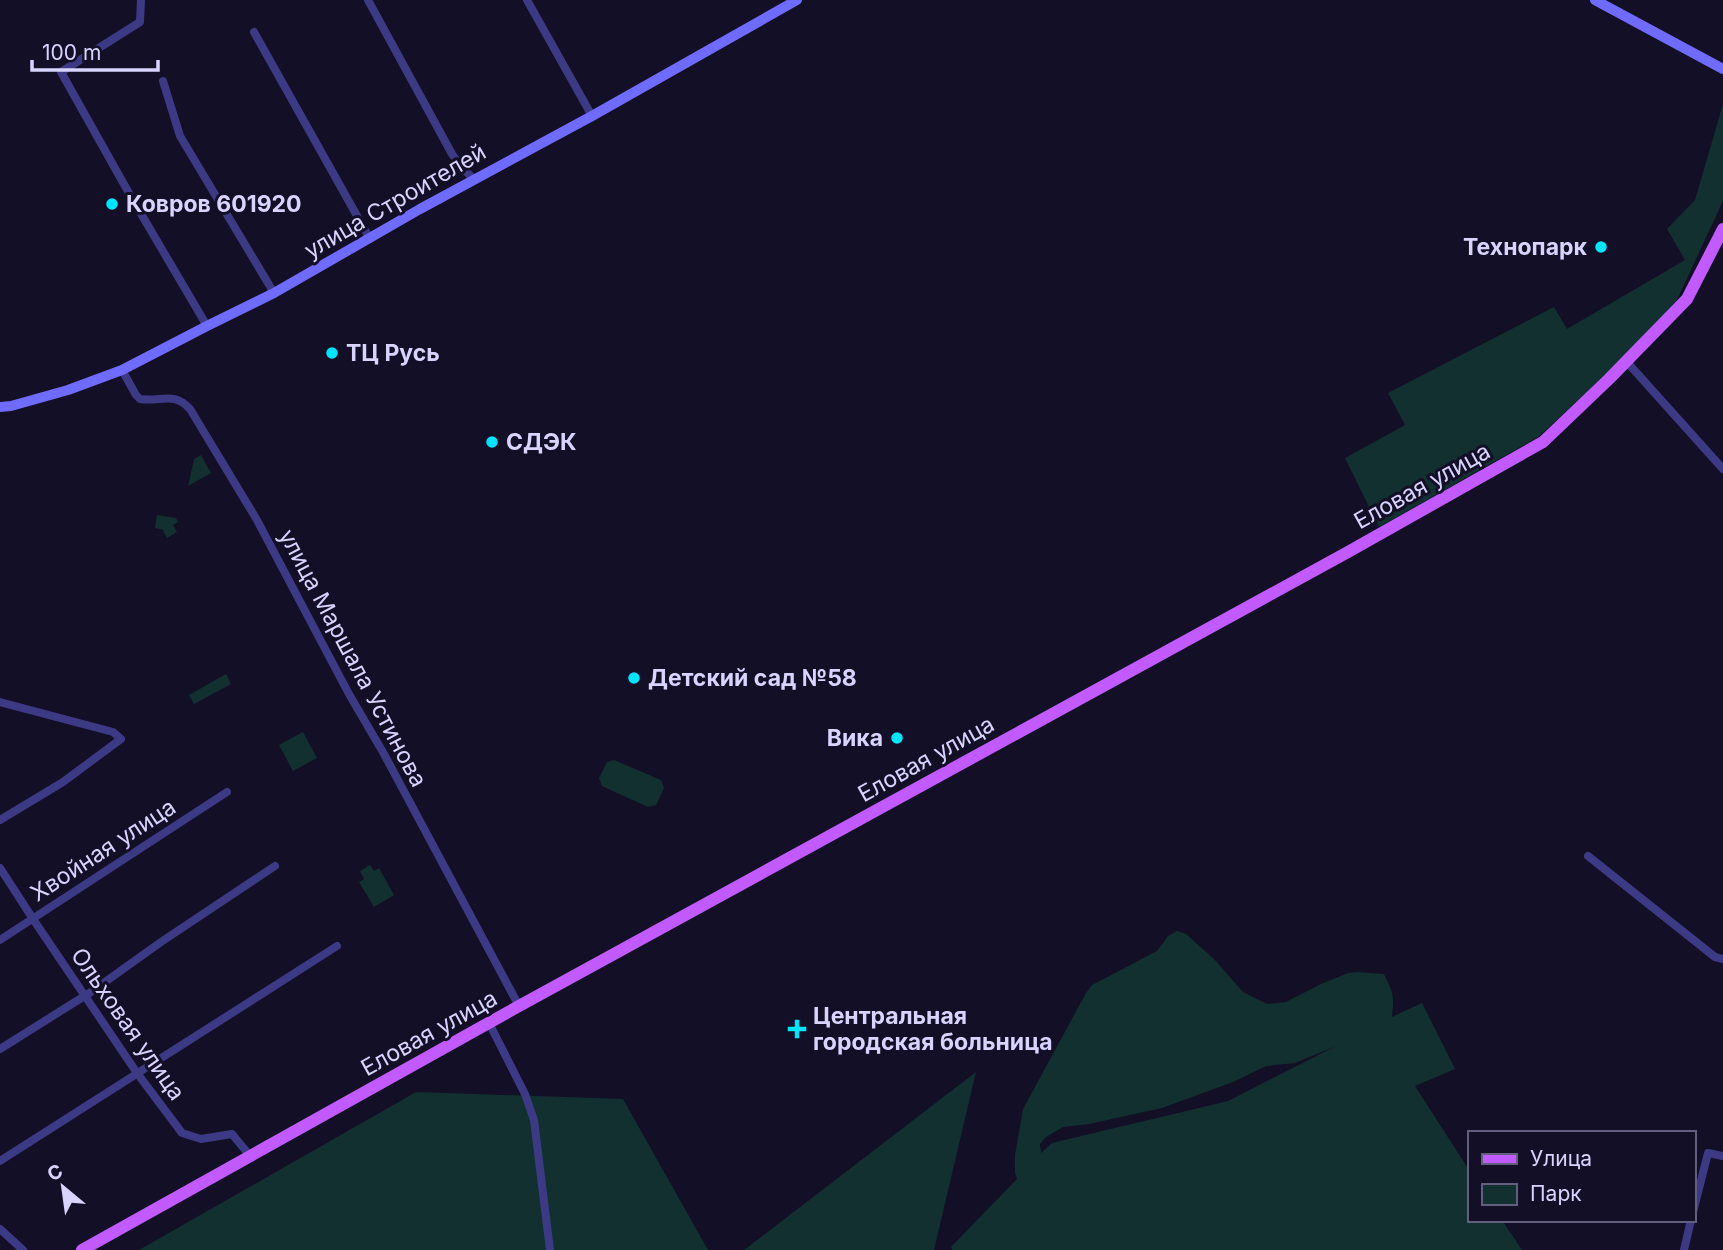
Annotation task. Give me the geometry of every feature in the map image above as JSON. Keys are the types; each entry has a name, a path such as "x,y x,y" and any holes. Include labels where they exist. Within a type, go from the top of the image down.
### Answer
{"main road":[{"name":"улица Строителей","path":"0,407 68,390 122,370 274,293 797,0"},
{"path":"1595,0 1723,69"},
{"name":"Еловая улица","path":"82,1250 1543,442 1687,299 1723,229"}],"street":[{"path":"141,0 140,22 61,72 206,326"},
{"path":"368,0 452,154 474,179"},
{"path":"527,0 592,116"},
{"path":"254,32 370,239"},
{"path":"163,81 180,136 274,293"},
{"path":"1626,362 1723,469"},
{"name":"улица Маршала Устинова","path":"122,370 140,399 175,398 190,409 257,520 519,1006"},
{"path":"0,702 113,732 121,739 63,782 0,820"},
{"name":"Хвойная улица","path":"0,940 227,792"},
{"path":"1588,856 1715,957 1723,959"},
{"path":"0,1049 275,866"},
{"name":"Ольховая улица","path":"0,868 137,1073 182,1133 201,1139 232,1134 251,1157"},
{"path":"0,1161 337,946"},
{"path":"489,1023 525,1094 534,1120 550,1250"},
{"path":"1695,1205 1708,1153 1723,1156"},
{"path":"1684,1250 1691,1222"},
{"path":"0,1229 23,1250"}],"green space":[{"path":"1723,104 1723,201 1677,300 1626,356 1538,437 1379,527 1345,458 1405,425 1388,393 1554,307 1567,329 1685,260 1667,229 1695,200"},
{"path":"201,455 211,473 188,486 194,459"},
{"path":"157,515 176,518 178,522 173,525 177,532 167,538 164,530 155,528"},
{"path":"226,674 231,684 194,704 189,695"},
{"path":"303,732 317,758 293,771 279,745"},
{"path":"614,760 661,780 664,788 656,805 648,807 602,786 599,778 607,762"},
{"path":"370,865 374,871 379,868 394,895 374,907 359,882 364,879 360,871"},
{"path":"1177,931 1186,934 1214,959 1243,992 1267,1004 1286,1002 1321,984 1357,972 1384,974 1392,995 1392,1017 1422,1003 1455,1069 1415,1086 1468,1168 1468,1222 1503,1222 1522,1250 952,1250 951,1247 1017,1179 1015,1155 1023,1109 1086,993 1092,985 1157,951 1168,936","holes":["1336,1046 1228,1101 1052,1143 1041,1153 1040,1144 1063,1127 1162,1108 1233,1082 1266,1066 1295,1063"]},
{"path":"976,1072 934,1250 744,1250"},
{"path":"416,1092 623,1099 708,1250 139,1250"}],"place":[{"name":"Ковров 601920","path":"112,204"},
{"name":"Технопарк","path":"1601,247"},
{"name":"ТЦ Русь","path":"332,353"},
{"name":"СДЭК","path":"492,442"},
{"name":"Детский сад №58","path":"634,678"},
{"name":"Вика","path":"897,738"},
{"name":"Центральная городская больница","path":"797,1029"}]}
